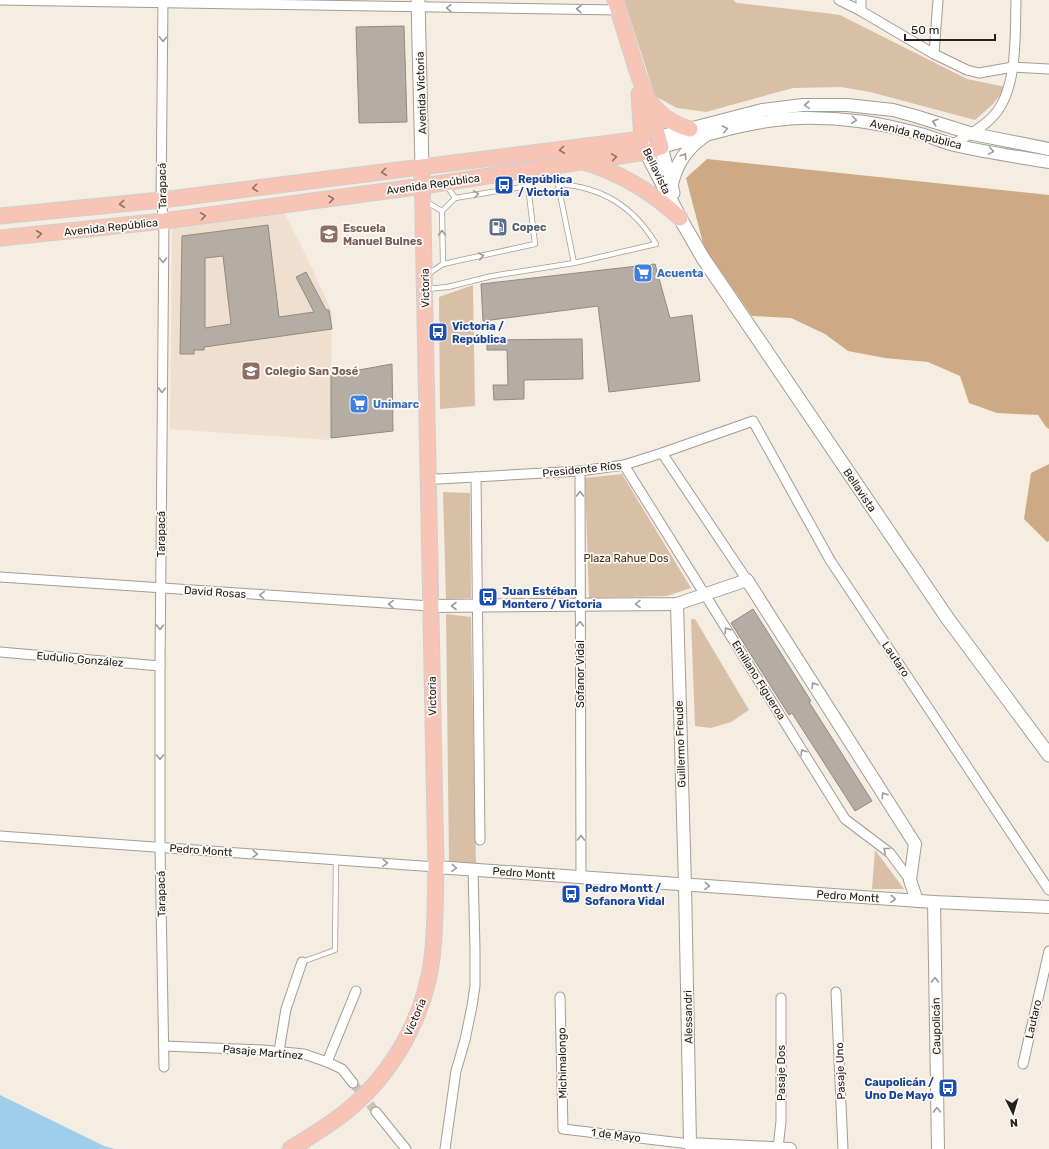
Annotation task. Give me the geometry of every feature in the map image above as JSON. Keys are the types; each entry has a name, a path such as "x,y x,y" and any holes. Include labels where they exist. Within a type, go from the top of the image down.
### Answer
{"main road":[{"name":"Avenida Victoria","path":"418,4 423,193"},
{"name":"Bellavista","path":"616,5 647,98 680,218"},
{"name":"Bellavista","path":"638,74 644,146 680,218 708,265 948,619 1049,755"},
{"path":"647,98 656,110 668,119 690,129"},
{"path":"671,186 674,175 684,154 691,146 707,134"},
{"name":"Avenida República","path":"0,238 423,193 445,183 581,162 659,142"},
{"name":"Avenida República","path":"0,216 161,200 422,168 644,146"},
{"path":"581,162 608,170 637,184 657,198 680,218"},
{"name":"Victoria","path":"290,1149 332,1123 363,1096 390,1065 409,1032 424,997 432,959 436,867 423,193"}],"street":[{"path":"0,0 616,5"},
{"path":"839,0 934,54 967,70 978,73 1013,67 1049,69"},
{"path":"860,11 861,0"},
{"path":"934,54 938,0"},
{"path":"953,144 972,134 996,114 1008,91 1013,67 1016,0"},
{"name":"Tarapacá","path":"163,1 161,200 164,221 160,847 164,1067"},
{"name":"Avenida República","path":"659,142 690,129 741,115 782,107 817,104 847,105 893,110 972,134 1049,149"},
{"name":"Avenida República","path":"659,142 707,134 753,123 776,120 822,118 869,122 953,144 1049,162"},
{"name":"Presidente Ríos","path":"428,478 439,479 580,471 624,465 662,454 753,421"},
{"name":"Lautaro","path":"753,421 830,560 1049,890"},
{"name":"Emiliano Figueroa","path":"662,454 747,580 916,844 910,880"},
{"name":"Emiliano Figueroa","path":"624,465 845,819 890,853 910,880 917,901"},
{"name":"Sofanor Vidal","path":"580,471 581,877"},
{"path":"476,477 480,840"},
{"name":"David Rosas","path":"0,577 430,606"},
{"path":"430,606 677,604 747,580"},
{"name":"Guillermo Freude","path":"677,604 685,885"},
{"name":"Eudulio González","path":"0,652 160,666"},
{"name":"Pedro Montt","path":"0,836 917,901 1049,907"},
{"path":"445,1149 456,1070 465,1040 475,986 473,869"},
{"name":"Alessandri","path":"685,885 690,1146"},
{"name":"Caupolicán","path":"934,902 938,1149"},
{"name":"Lautaro","path":"1023,1064 1049,951"},
{"path":"279,1051 286,1009 302,962"},
{"path":"327,1062 356,991"},
{"name":"Pasaje Uno","path":"836,992 843,1149"},
{"name":"Michimalongo","path":"560,997 562,1129"},
{"name":"Pasaje Dos","path":"781,998 781,1121 784,1149"},
{"name":"Pasaje Martínez","path":"164,1046 279,1051 304,1054 327,1062 342,1070 353,1083"},
{"path":"376,1112 406,1149"},
{"name":"1 de Mayo","path":"562,1129 690,1146 784,1149"}],"lane":[{"path":"557,166 558,184 574,263"},
{"path":"425,282 443,264 535,244 528,186 541,168"},
{"path":"445,183 455,198"},
{"path":"425,282 448,287 492,276 574,263 656,244 641,222 620,204 603,194 584,188 558,184"},
{"path":"442,211 455,198 528,186"},
{"path":"423,193 442,211 443,264"},
{"path":"302,962 335,950 336,860"}],"shaded area":[{"path":"707,159 1049,195 1049,429 1038,415 997,413 969,403 960,376 928,362 885,358 848,351 825,334 791,318 752,316 704,247 686,178"},
{"name":"Colegio San José","path":"284,213 303,249 332,312 330,440 170,429 172,228"},
{"path":"1049,464 1049,541 1047,542 1024,519 1031,473"}],"green space":[{"path":"624,0 733,0 737,3 840,15 967,79 1006,87 993,104 975,120 870,92 841,87 793,88 706,112 677,108 655,96"},
{"path":"473,285 475,406 440,409 439,297"},
{"name":"Plaza Rahue Dos","path":"622,474 691,588 667,596 589,598 585,478"},
{"path":"443,492 470,493 471,598 446,599"},
{"path":"446,614 471,617 476,865 449,862"},
{"path":"691,619 695,619 749,710 731,722 711,728 695,726"},
{"path":"875,850 904,889 872,889"}],"water":[{"path":"0,1095 104,1146 115,1149 0,1149"}],"building":[{"path":"404,26 407,122 359,123 356,27"},
{"path":"268,225 279,317 314,312 296,277 306,272 326,310 329,310 332,329 204,347 204,350 194,350 194,354 180,354 182,236","holes":["223,256 231,324 205,328 205,258"]},
{"path":"655,264 670,318 692,315 700,381 609,392 598,306 483,321 481,284"},
{"path":"582,339 583,379 524,380 524,399 494,400 493,385 508,385 507,350 487,350 487,340"},
{"path":"392,364 393,431 331,438 331,375"},
{"path":"753,609 811,701 809,702 872,801 855,811 792,713 789,715 731,623"}],"tunnel":[{"path":"353,1083 376,1112"}],"place":[{"name":"República / Victoria","path":"504,185"},
{"name":"Copec","path":"498,227"},
{"name":"Escuela Manuel Bulnes","path":"329,234"},
{"name":"Acuenta","path":"643,273"},
{"name":"Victoria / República","path":"438,332"},
{"name":"Colegio San José","path":"251,371"},
{"name":"Unimarc","path":"359,404"},
{"name":"Juan Estéban Montero / Victoria","path":"488,597"},
{"name":"Pedro Montt / Sofanora Vidal","path":"571,894"},
{"name":"Caupolicán / Uno De Mayo","path":"948,1088"}]}
